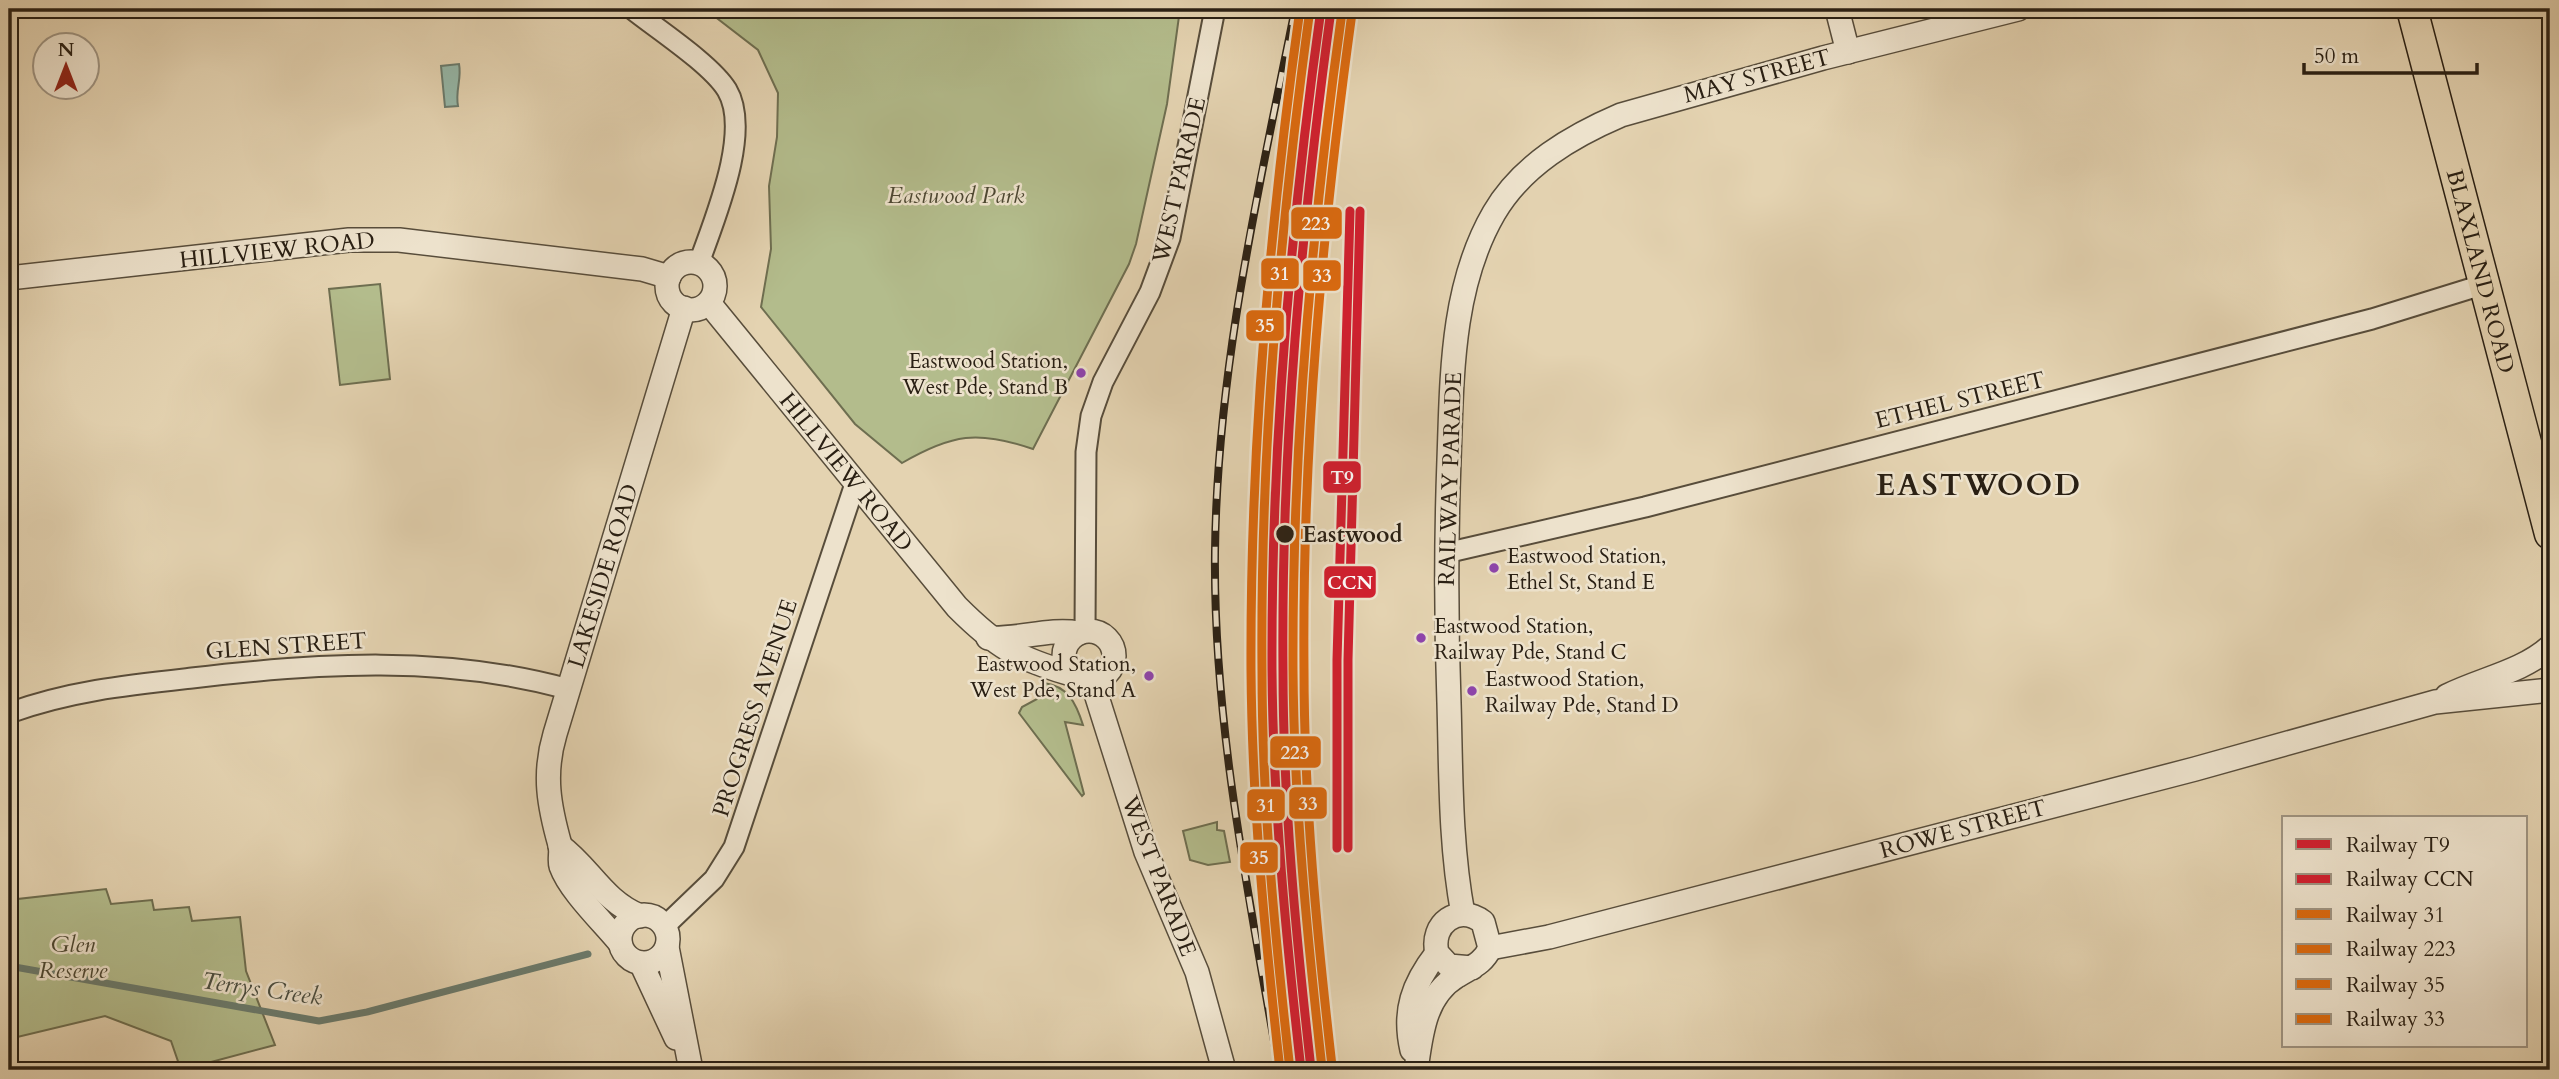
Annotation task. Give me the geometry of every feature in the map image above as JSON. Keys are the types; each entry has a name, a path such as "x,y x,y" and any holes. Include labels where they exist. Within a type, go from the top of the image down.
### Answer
{"main road":[{"name":"BLAXLAND ROAD","path":"2412,9 2550,534"}],"street":[{"path":"632,9 715,76 726,90 733,107 734,145 699,263"},
{"name":"WEST PARADE","path":"1082,633 1086,452 1091,416 1103,382 1150,292 1170,238 1215,9"},
{"path":"1838,9 1848,52"},
{"name":"MAY STREET","path":"1516,184 1568,141 1622,115 1848,52 2018,9"},
{"name":"RAILWAY PARADE","path":"1463,914 1458,887 1450,749 1446,553 1450,416 1461,304 1486,228 1516,184"},
{"name":"HILLVIEW ROAD","path":"9,278 349,240 444,244 642,269 669,277"},
{"path":"699,263 714,277 715,290 709,303 697,309 684,308 671,299 669,277 678,266 699,263"},
{"name":"ETHEL STREET","path":"1446,553 1645,507 2372,319 2484,284"},
{"name":"HILLVIEW ROAD","path":"709,303 957,607 988,638 1013,654 1082,678"},
{"name":"LAKESIDE ROAD","path":"620,943 586,903 561,865 560,846 549,811 547,772 568,689 684,308"},
{"name":"PROGRESS AVENUE","path":"666,937 714,879 734,847 855,484"},
{"path":"988,638 1016,639 1058,632 1082,633 1107,638 1114,652 1107,673 1082,678 1066,667 1064,652 1072,638 1082,633"},
{"name":"ROWE STREET","path":"2435,702 2475,682 2534,661 2550,647"},
{"name":"GLEN STREET","path":"9,713 80,691 313,665 378,663 444,667 520,676 568,689"},
{"name":"WEST PARADE","path":"1082,678 1146,852 1197,972 1224,1070"},
{"name":"ROWE STREET","path":"1490,948 1549,937 2195,769 2435,702 2550,690"},
{"name":"LAKESIDE ROAD","path":"560,846 575,857 584,873 611,900 640,916"},
{"path":"1416,1070 1424,1026 1434,998 1443,986 1479,965 1490,948 1483,922 1463,914 1442,924 1435,939 1437,953 1449,966 1472,968"},
{"path":"666,937 655,961 641,963 628,957 620,943 623,928 640,916 654,918 666,937 690,1070"},
{"path":"1416,1070 1409,1040 1408,1009 1416,981 1437,953"},
{"path":"641,963 658,995 690,1070"}],"green space":[{"name":"Eastwood Park","path":"705,9 1180,9 1167,104 1136,244 1129,264 1033,449 996,439 966,438 936,446 902,463 855,424 761,307 771,249 769,186 777,137 778,93 758,50"},
{"path":"380,284 390,379 340,385 329,289"},
{"path":"1044,683 1059,688 1070,697 1083,725 1065,722 1084,794 1082,796 1019,713 1022,707 1037,699"},
{"path":"1217,822 1217,830 1224,831 1230,862 1208,865 1190,860 1183,831"},
{"name":"Glen Reserve","path":"106,889 111,904 152,900 154,910 189,907 192,921 240,917 246,971 275,1045 181,1070 171,1041 105,1016 9,1039 9,900"}],"shaded area":[{"path":"459,64 458,106 445,107 441,66"}],"waterway":[{"name":"Terrys Creek","path":"9,966 319,1021 367,1012 588,954"}],"railway":[{"path":"1279,1070 1235,813 1220,682 1215,552 1223,414 1232,346 1254,211 1295,9"},
{"path":"1314,1070 1303,972 1289,765 1285,548 1288,440 1305,223 1335,9"}],"rail line":[{"name":"35","path":"1280,1070 1264,920 1257,820 1252,720 1252,587 1264,339 1279,174 1300,9"},
{"name":"31","path":"1290,1070 1267,820 1262,587 1274,339 1310,9"},
{"name":"T9","path":"1301,1070 1285,920 1278,820 1273,720 1273,587 1285,339 1300,174 1321,9"},
{"name":"CCN","path":"1311,1069 1288,820 1283,587 1295,339 1331,10"},
{"name":"223","path":"1322,1068 1306,919 1299,819 1294,720 1294,587 1306,340 1321,176 1342,12"},
{"name":"33","path":"1332,1066 1309,819 1304,587 1316,340 1352,13"},
{"name":"T9","path":"1337,848 1337,660 1350,211"},
{"name":"CCN","path":"1348,848 1348,660 1360,211"}],"place":[{"name":"Eastwood Station, West Pde, Stand B","path":"1081,373"},
{"name":"Eastwood","path":"1285,534"},
{"name":"Eastwood Station, Ethel St, Stand E","path":"1494,568"},
{"name":"Eastwood Station, Railway Pde, Stand C","path":"1421,638"},
{"name":"Eastwood Station, West Pde, Stand A","path":"1149,676"},
{"name":"Eastwood Station, Railway Pde, Stand D","path":"1472,691"}],"district":[{"name":"EASTWOOD","path":"1979,485"}]}
